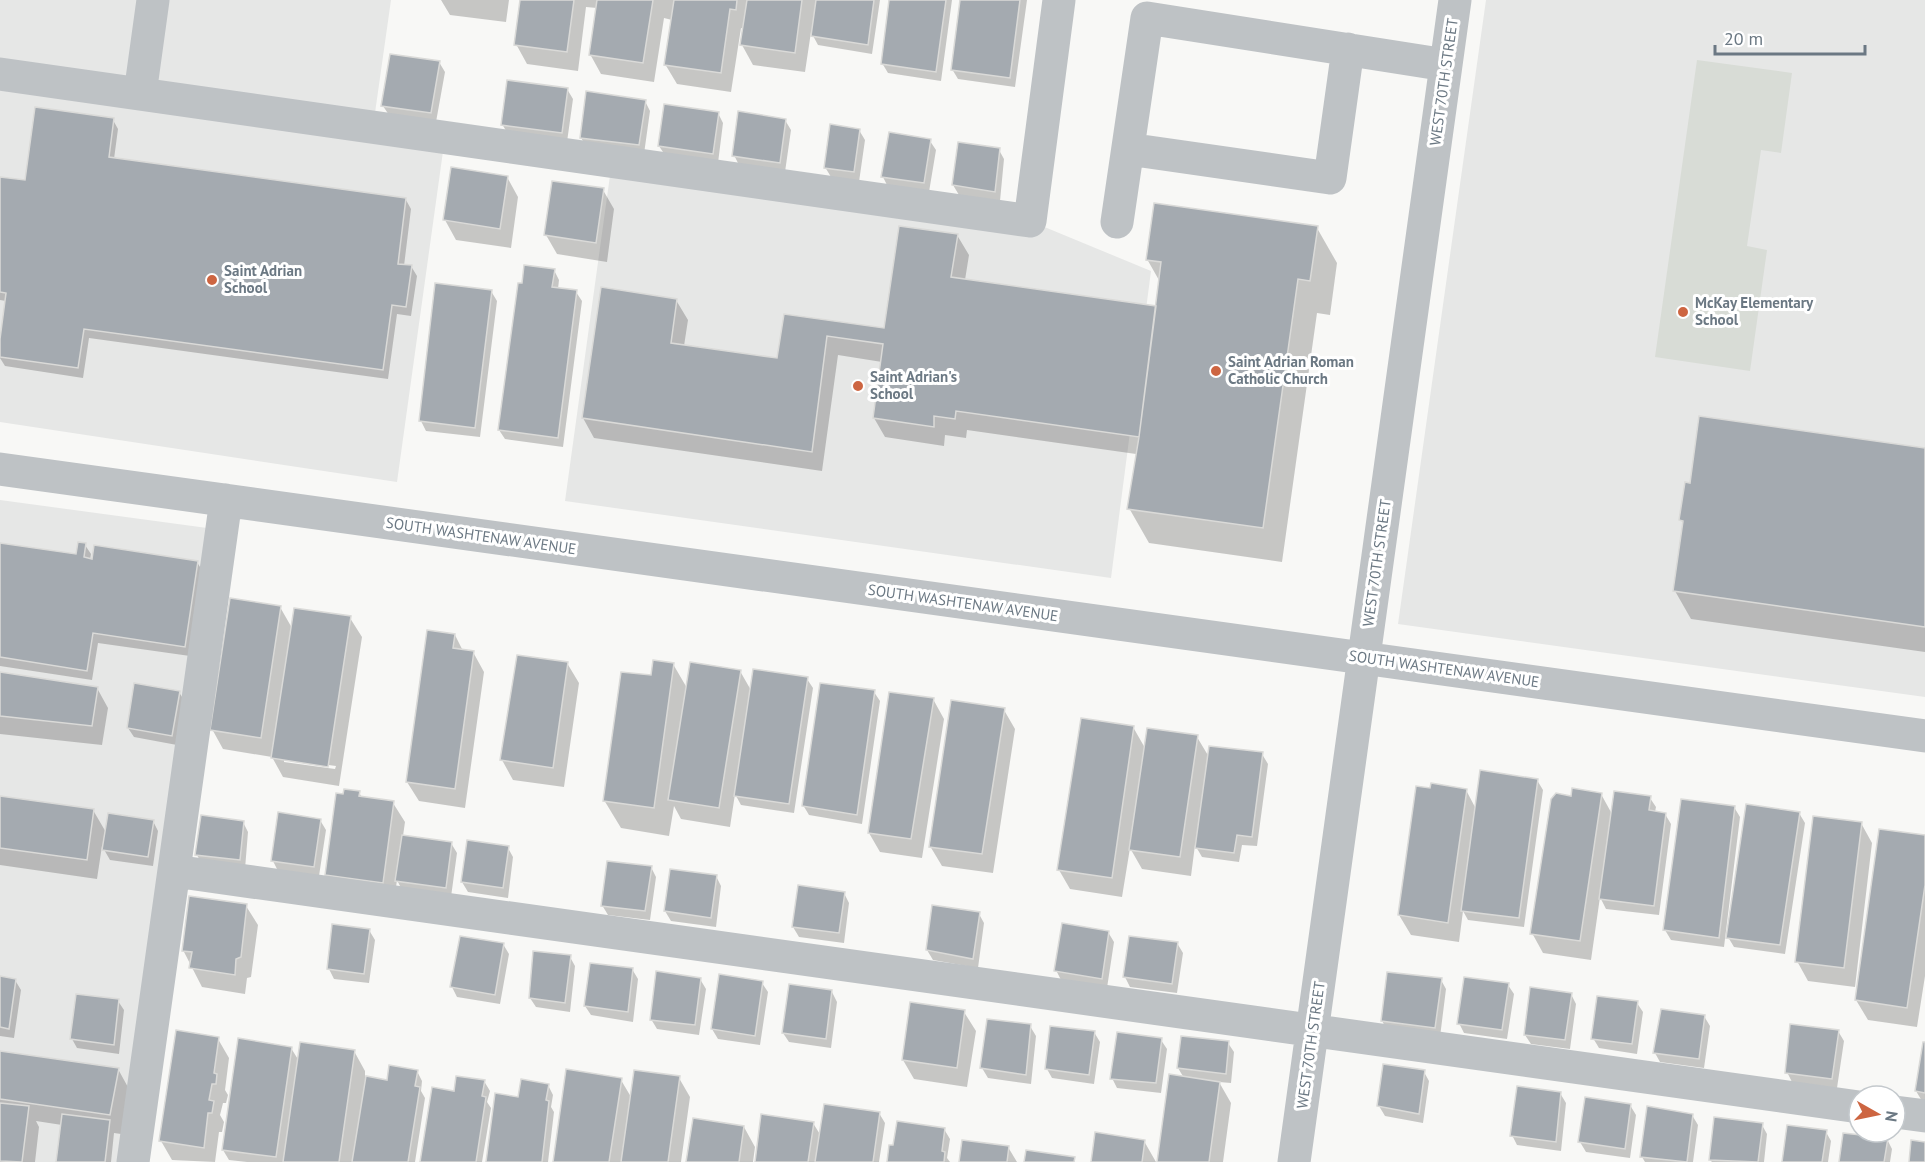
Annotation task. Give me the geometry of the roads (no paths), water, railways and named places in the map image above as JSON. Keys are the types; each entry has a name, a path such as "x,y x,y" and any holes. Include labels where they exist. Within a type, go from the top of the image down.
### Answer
{"street":[{"path":"140,94 153,0"},
{"path":"0,74 1030,221 1059,0"},
{"name":"WEST 70TH STREET","path":"1294,1162 1455,0"},
{"path":"1117,222 1147,18 1446,65"},
{"path":"1128,149 1330,178 1348,49"},
{"name":"SOUTH WASHTENAW AVENUE","path":"0,469 1925,736"},
{"path":"133,1162 226,501"},
{"path":"174,871 1847,1105"},
{"path":"1907,1114 1925,1116"}],"place":[{"name":"Saint Adrian School","path":"212,280"},
{"name":"McKay Elementary School","path":"1683,312"},
{"name":"Saint Adrian Roman Catholic Church","path":"1216,371"},
{"name":"Saint Adrian's School","path":"858,386"}]}
